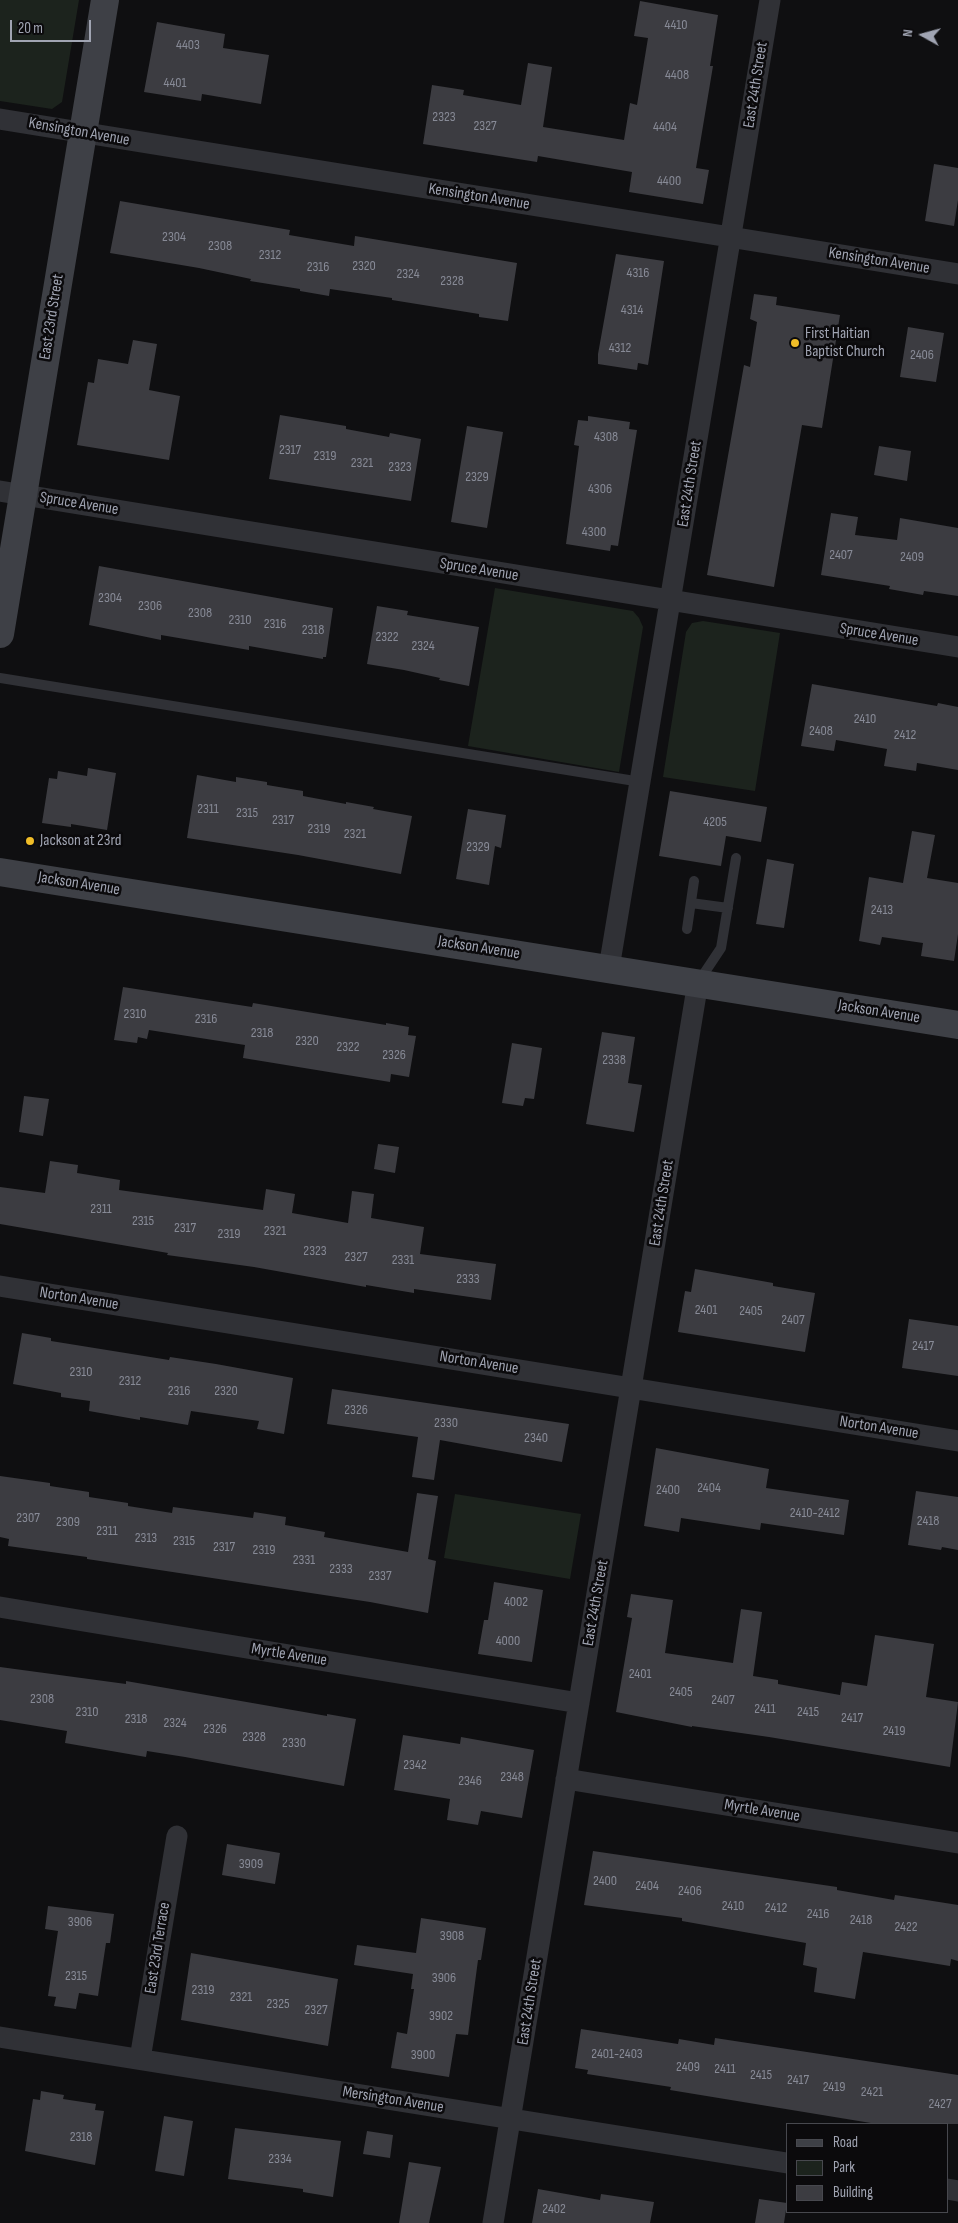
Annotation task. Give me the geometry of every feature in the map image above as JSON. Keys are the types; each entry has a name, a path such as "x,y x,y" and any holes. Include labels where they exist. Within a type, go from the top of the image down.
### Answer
{"street":[{"name":"East 23rd Street","path":"0,634 12,493 82,133 104,0"},
{"name":"East 24th Street","path":"609,968 770,0"},
{"name":"Kensington Avenue","path":"0,119 958,274"},
{"name":"Spruce Avenue","path":"12,493 958,647"},
{"name":"Jackson Avenue","path":"0,872 958,1025"},
{"name":"East 24th Street","path":"494,2223 698,982"},
{"name":"Norton Avenue","path":"0,1286 958,1441"},
{"name":"Myrtle Avenue","path":"0,1607 579,1703"},
{"name":"Myrtle Avenue","path":"566,1779 958,1844"},
{"name":"East 23rd Terrace","path":"140,2059 177,1836"},
{"name":"Mersington Avenue","path":"0,2037 786,2163"}],"lane":[{"path":"0,678 640,782"},
{"path":"698,982 721,948 736,858"},
{"path":"687,929 694,881"},
{"path":"691,903 728,908"}],"green space":[{"path":"0,0 79,0 62,102 52,109 0,101"},
{"path":"495,588 633,611 639,618 643,627 619,772 468,746"},
{"path":"703,621 780,633 755,791 663,777 686,632 692,623"},
{"path":"455,1494 581,1514 570,1579 444,1558"}],"building":[{"path":"640,1 718,15 710,66 713,66 696,168 709,170 703,204 629,192 632,172 538,156 537,162 423,144 432,85 464,90 463,95 521,105 528,63 552,67 543,127 624,140 630,103 637,105 648,38 634,36"},
{"path":"157,22 225,34 223,48 269,55 261,104 202,94 201,101 144,92"},
{"path":"934,164 958,168 958,200 954,226 925,221"},
{"path":"120,201 290,230 289,235 354,246 355,236 517,263 508,321 479,317 479,314 392,300 392,298 330,289 329,296 250,281 251,279 199,268 110,253"},
{"path":"616,254 664,261 648,365 638,363 637,370 598,364 598,354"},
{"path":"754,294 777,297 776,305 840,315 822,428 802,425 774,587 707,575 744,365 750,367 757,322 750,319"},
{"path":"908,327 944,333 936,382 900,377"},
{"path":"133,340 157,344 149,390 180,396 169,460 77,445 88,382 94,383 98,359 128,364"},
{"path":"280,415 346,426 346,429 389,437 390,433 421,439 411,501 269,479"},
{"path":"588,416 630,422 629,429 637,430 618,546 611,545 610,551 566,544 579,446 574,445 578,420 588,421"},
{"path":"467,426 503,432 487,528 451,522"},
{"path":"879,446 911,451 907,481 874,475"},
{"path":"831,513 858,517 855,535 897,540 900,518 958,528 958,596 924,591 923,595 889,589 890,586 821,575"},
{"path":"99,566 333,608 326,657 323,657 323,659 249,646 249,650 161,635 161,640 89,625"},
{"path":"377,606 408,611 407,615 479,627 469,686 404,670 367,664"},
{"path":"812,684 937,706 938,703 958,707 958,770 917,763 916,771 884,766 887,749 836,740 834,751 801,746"},
{"path":"88,768 116,773 107,830 71,824 71,827 42,823 49,778 57,779 58,771 87,776"},
{"path":"197,775 236,782 236,777 267,782 267,785 303,791 303,796 374,807 373,809 412,816 401,874 298,855 187,838"},
{"path":"670,791 767,807 761,842 726,836 721,866 659,856"},
{"path":"468,809 506,815 501,848 495,846 489,885 456,879"},
{"path":"912,831 935,835 927,878 958,883 958,934 954,961 921,956 923,943 882,937 880,945 859,941 869,877 903,883"},
{"path":"767,859 794,864 784,928 756,924"},
{"path":"123,987 252,1007 253,1003 386,1025 386,1023 409,1027 408,1035 416,1036 409,1077 391,1074 390,1082 243,1058 245,1045 149,1030 147,1039 138,1037 137,1043 114,1040"},
{"path":"602,1032 635,1037 628,1083 642,1085 634,1132 586,1124"},
{"path":"512,1043 542,1048 534,1099 525,1098 523,1106 502,1103"},
{"path":"24,1096 49,1099 43,1136 19,1132"},
{"path":"378,1144 399,1147 395,1173 374,1169"},
{"path":"50,1161 78,1165 77,1173 120,1180 119,1190 263,1210 266,1189 295,1194 292,1213 348,1223 352,1191 374,1194 371,1218 424,1227 420,1254 496,1264 491,1300 414,1289 414,1293 366,1285 366,1287 254,1267 167,1255 168,1253 0,1224 0,1187 45,1193"},
{"path":"695,1269 773,1283 773,1286 815,1293 805,1352 678,1332 685,1291 691,1292"},
{"path":"909,1319 958,1326 958,1376 902,1368"},
{"path":"22,1333 51,1338 51,1341 169,1360 170,1357 216,1364 293,1378 284,1434 257,1429 259,1421 191,1411 188,1425 140,1417 140,1420 89,1411 90,1401 61,1397 61,1393 13,1384"},
{"path":"332,1389 569,1424 562,1462 440,1440 434,1480 412,1477 418,1437 327,1424"},
{"path":"656,1448 769,1469 766,1488 849,1500 844,1535 761,1523 760,1530 681,1518 679,1532 644,1526"},
{"path":"0,1476 50,1483 50,1486 89,1492 89,1497 172,1513 173,1507 253,1518 254,1512 286,1517 285,1525 325,1532 324,1537 408,1552 417,1493 438,1496 428,1559 436,1561 428,1613 370,1602 8,1546 9,1539 0,1537"},
{"path":"916,1491 958,1497 958,1550 942,1547 941,1550 908,1545"},
{"path":"494,1582 543,1590 532,1662 478,1654 484,1620 488,1620"},
{"path":"631,1594 673,1600 665,1653 733,1663 741,1609 762,1612 753,1676 778,1680 778,1684 840,1695 842,1682 867,1686 875,1635 934,1644 926,1697 958,1702 950,1767 769,1737 692,1727 616,1712 632,1618 627,1617"},
{"path":"0,1667 126,1684 126,1681 327,1716 327,1714 356,1719 344,1786 147,1751 146,1757 65,1743 67,1731 0,1720"},
{"path":"403,1735 460,1744 461,1737 534,1750 522,1818 481,1811 478,1825 447,1820 450,1799 394,1790"},
{"path":"227,1844 280,1853 275,1884 222,1875"},
{"path":"593,1851 837,1887 837,1890 894,1900 895,1895 958,1905 958,1961 951,1959 950,1966 863,1952 855,1999 814,1992 817,1968 803,1965 806,1943 682,1921 682,1918 584,1905"},
{"path":"48,1906 114,1914 110,1943 106,1943 98,1996 79,1993 76,2009 54,2006 56,1997 48,1996 58,1931 45,1929"},
{"path":"421,1918 486,1928 481,1960 478,1960 468,2035 456,2034 449,2077 391,2068 397,2032 407,2034 414,1989 411,1989 413,1974 354,1965 357,1945 416,1953"},
{"path":"191,1953 338,1979 328,2046 181,2020"},
{"path":"581,2029 678,2044 679,2039 714,2045 715,2038 958,2075 958,2124 871,2123 670,2090 671,2087 587,2074 588,2070 575,2068"},
{"path":"41,2091 64,2095 63,2099 96,2104 95,2110 104,2111 95,2165 25,2151 33,2099 40,2100"},
{"path":"164,2116 193,2121 184,2176 155,2171"},
{"path":"235,2128 341,2141 333,2197 303,2192 303,2189 228,2179"},
{"path":"367,2131 393,2135 390,2158 363,2154"},
{"path":"409,2162 441,2167 429,2223 399,2223"},
{"path":"538,2189 600,2200 601,2194 654,2202 650,2223 532,2223"},
{"path":"759,2199 786,2203 784,2223 755,2223"}],"place":[{"name":"First Haitian Baptist Church","path":"795,343"},
{"name":"Jackson at 23rd","path":"30,841"}]}
